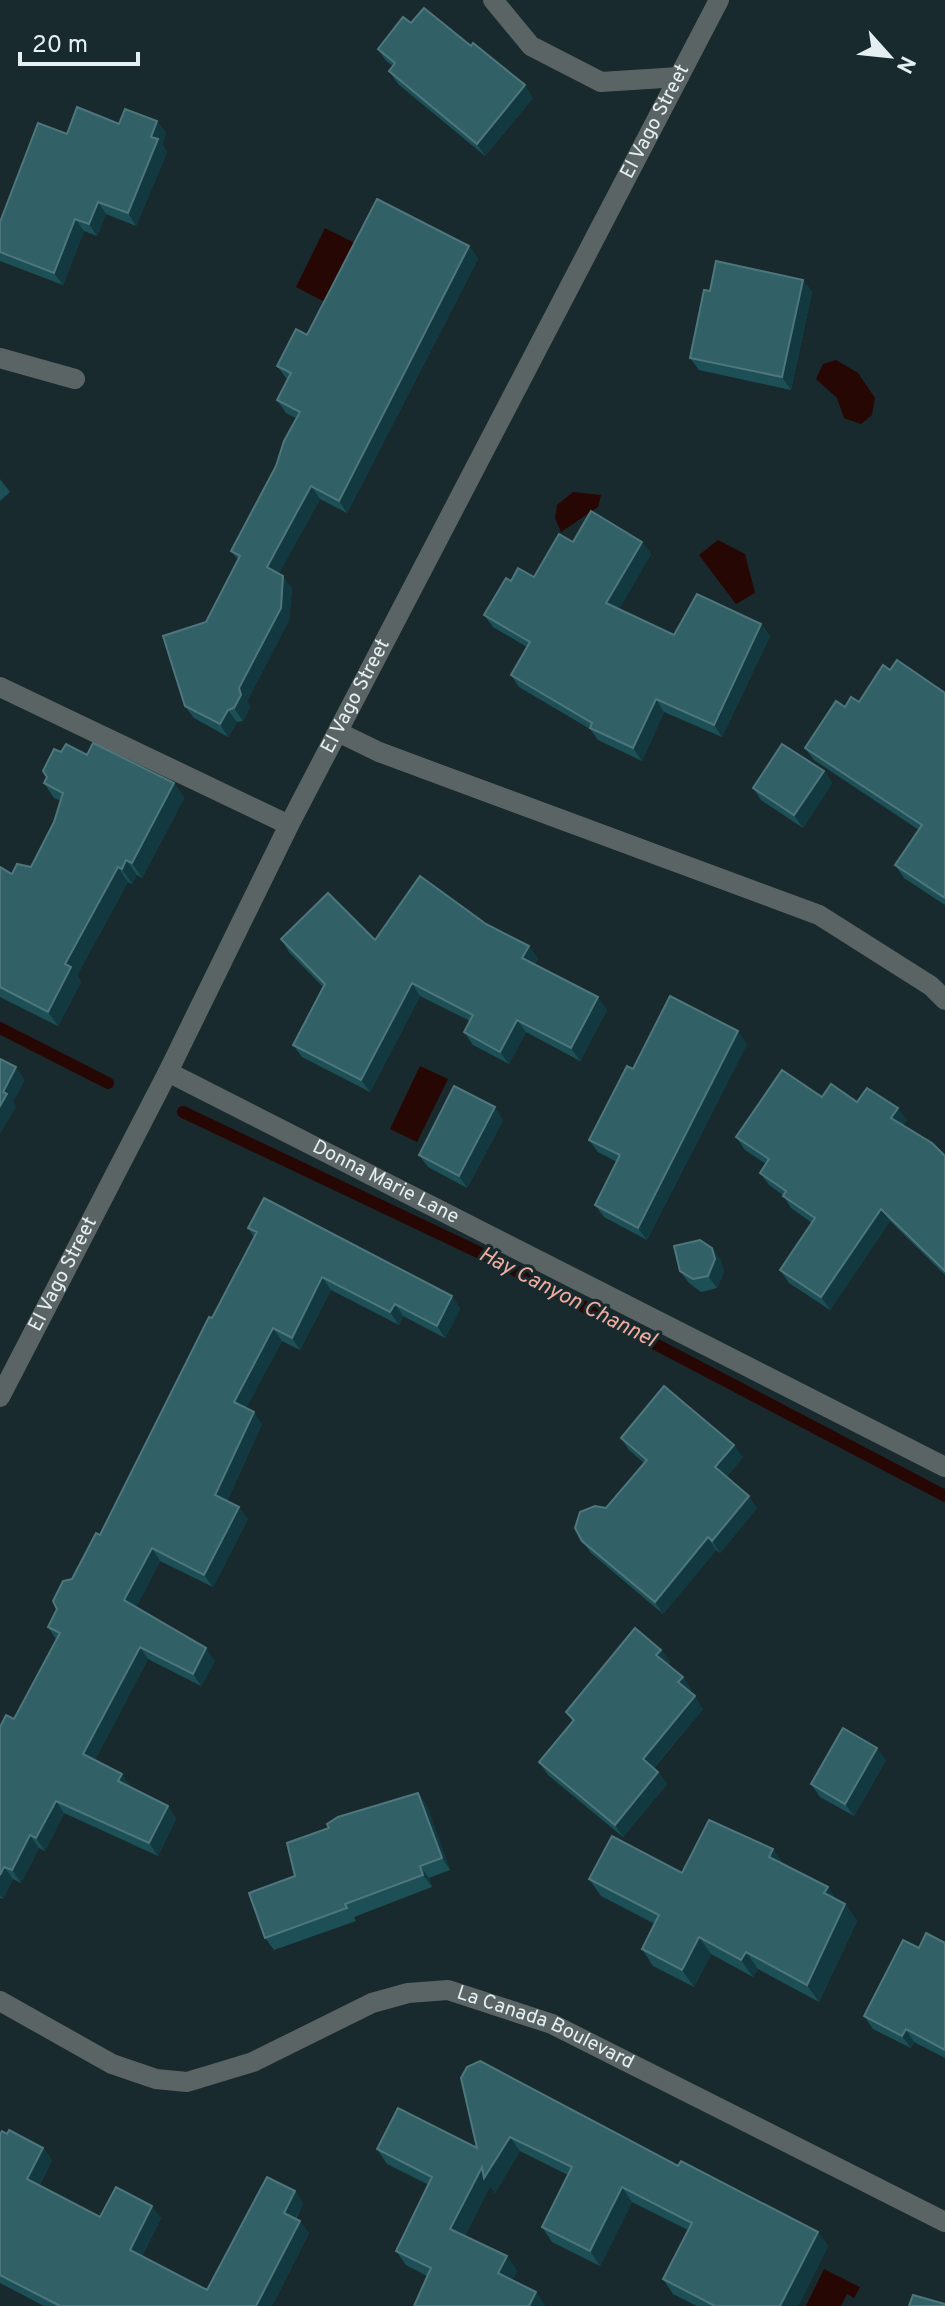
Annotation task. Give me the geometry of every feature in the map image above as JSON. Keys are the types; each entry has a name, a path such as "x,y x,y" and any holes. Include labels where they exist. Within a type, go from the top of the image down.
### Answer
{"street":[{"path":"493,0 531,46 601,82 679,77"},
{"name":"El Vago Street","path":"0,1397 168,1072 289,825 340,733 719,0"},
{"path":"0,358 75,379"},
{"path":"0,687 289,825"},
{"path":"340,733 379,752 819,915 931,986 945,1000"},
{"name":"Donna Marie Lane","path":"168,1072 945,1467"},
{"name":"La Canada Boulevard","path":"0,2001 112,2064 156,2079 187,2082 253,2062 372,2003 408,1993 448,1990 552,2024 945,2222"}],"shaded area":[{"path":"325,228 363,247 325,302 296,287"},
{"path":"836,360 858,373 875,398 872,415 861,424 844,418 837,398 816,379 823,364"},
{"path":"573,492 601,495 598,507 561,532 555,518 557,505"},
{"path":"718,540 745,554 755,593 736,604 699,555"},
{"path":"420,1066 448,1079 417,1142 390,1129"},
{"path":"824,2269 860,2287 854,2298 847,2294 841,2306 806,2306"}],"building":[{"path":"424,8 525,85 477,144 389,71 395,63 378,49 403,17 411,23"},
{"path":"77,107 119,124 125,109 157,121 151,137 158,139 128,213 98,202 89,224 75,219 54,273 0,252 0,222 38,123 67,134"},
{"path":"377,199 469,246 339,501 311,486 267,567 283,576 281,608 239,688 241,695 220,724 185,706 163,636 206,622 240,556 231,551 276,466 284,441 300,412 277,400 291,373 277,366 296,329 307,335"},
{"path":"716,261 803,280 782,377 690,358 704,290 710,291"},
{"path":"591,511 642,542 606,603 674,635 697,594 761,624 714,725 656,699 633,748 590,728 592,723 511,675 530,642 484,615 506,578 511,581 518,568 534,577 559,534 573,542"},
{"path":"897,660 945,693 945,898 895,865 922,825 805,748 836,701 845,707 851,697 859,702 883,665 890,670"},
{"path":"93,743 174,783 132,863 126,860 122,869 118,867 65,964 71,967 48,1012 0,987 0,867 12,874 17,864 31,867 54,822 63,793 44,783 47,777 43,771 54,749 61,752 66,744 87,755"},
{"path":"782,744 824,771 794,815 753,788"},
{"path":"420,876 486,924 529,946 522,958 598,997 571,1048 517,1020 500,1052 464,1032 473,1015 412,983 361,1080 293,1045 325,984 281,939 328,893 375,940"},
{"path":"670,996 738,1031 638,1228 595,1205 620,1155 589,1140 627,1066 633,1069"},
{"path":"0,1059 16,1067 3,1092 7,1094 0,1106"},
{"path":"782,1070 822,1097 831,1084 857,1102 867,1088 898,1108 891,1118 932,1143 945,1156 945,1271 881,1209 821,1297 780,1270 815,1218 783,1196 786,1191 760,1173 769,1159 736,1137"},
{"path":"454,1086 495,1107 459,1176 419,1155"},
{"path":"264,1198 452,1296 437,1326 395,1304 390,1312 322,1277 292,1338 273,1328 234,1402 254,1412 215,1495 239,1507 204,1575 152,1548 124,1600 206,1648 193,1674 140,1647 83,1754 122,1774 118,1781 168,1806 149,1843 56,1801 36,1838 30,1835 12,1870 4,1867 0,1875 0,1727 6,1715 14,1719 60,1633 48,1627 57,1609 53,1601 63,1581 72,1579 96,1533 100,1535 209,1317 212,1318 257,1232 248,1228"},
{"path":"700,1240 712,1248 715,1259 708,1276 693,1279 680,1271 674,1246"},
{"path":"664,1386 734,1445 715,1467 749,1496 712,1541 708,1537 655,1602 582,1541 575,1528 580,1512 595,1506 606,1508 647,1460 621,1438"},
{"path":"635,1628 661,1650 656,1655 683,1677 678,1682 695,1696 643,1759 658,1772 615,1825 539,1762 574,1720 566,1712"},
{"path":"843,1728 877,1748 845,1804 811,1784"},
{"path":"418,1793 442,1858 420,1866 423,1875 345,1904 347,1908 265,1938 249,1893 295,1876 287,1843 329,1828 327,1824 338,1817"},
{"path":"709,1820 773,1849 769,1857 828,1887 824,1893 845,1904 807,1985 746,1952 741,1960 699,1937 682,1970 642,1949 659,1915 589,1879 612,1836 682,1873"},
{"path":"926,1933 945,1943 945,2050 906,2029 902,2036 864,2016 903,1940 919,1948"},
{"path":"480,2061 678,2166 681,2161 818,2232 780,2306 715,2306 663,2279 692,2223 622,2187 590,2251 542,2227 572,2167 510,2137 484,2178 482,2167 450,2229 507,2256 498,2273 536,2292 529,2306 414,2306 431,2268 396,2251 432,2177 377,2149 398,2108 477,2148 461,2078 467,2067"},
{"path":"9,2130 43,2148 27,2179 100,2217 116,2187 152,2206 130,2250 207,2290 267,2177 295,2191 284,2213 300,2221 256,2306 60,2306 0,2275 0,2134 2,2131 7,2134"},
{"path":"913,2295 945,2304 945,2306 909,2306"}],"waterway":[{"path":"0,1028 108,1083"},
{"name":"Hay Canyon Channel","path":"183,1112 495,1260 945,1496"}]}
